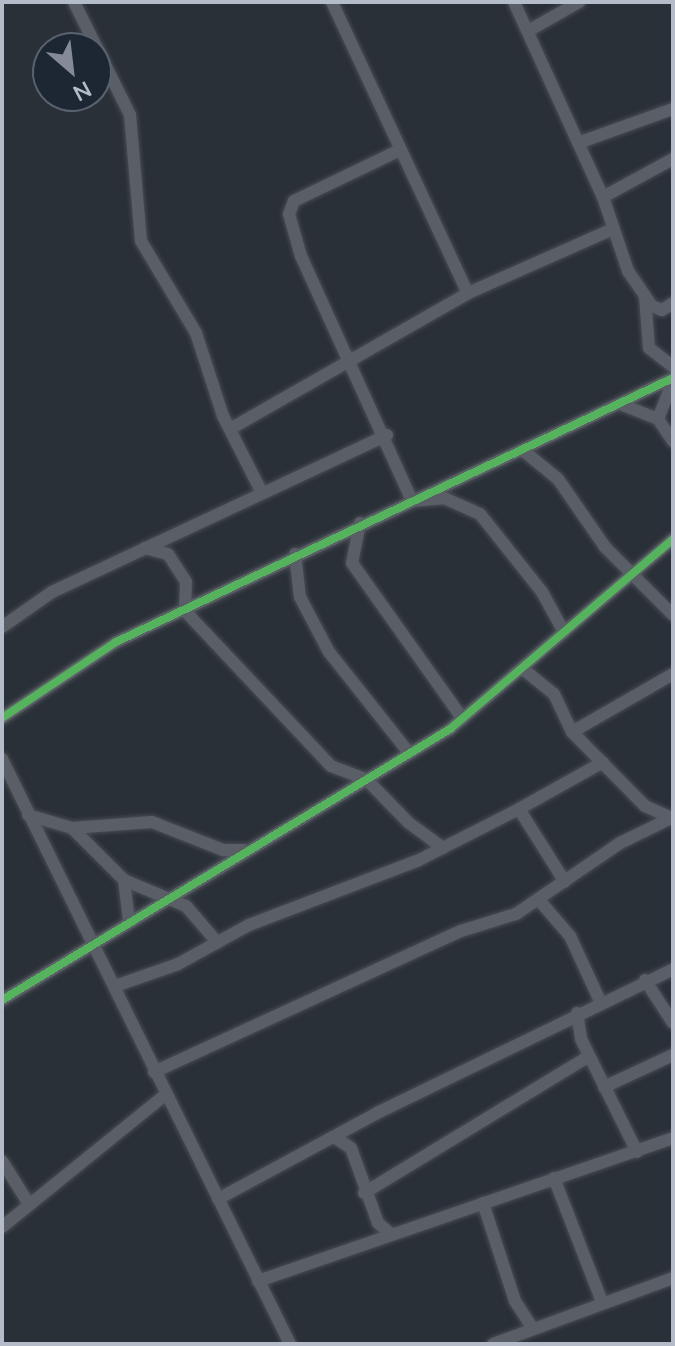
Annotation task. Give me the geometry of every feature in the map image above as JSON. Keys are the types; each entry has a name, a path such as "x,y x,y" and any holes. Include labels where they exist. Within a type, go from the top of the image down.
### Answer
{"street":[{"path":"74,2 130,115 141,241 196,333 230,429 262,493"},
{"path":"332,2 468,293"},
{"path":"514,2 645,297 649,348 673,367"},
{"path":"528,31 579,2"},
{"path":"578,143 629,130 673,109"},
{"path":"400,150 291,207 301,256 333,315 348,363 387,435 412,501"},
{"path":"603,197 673,159"},
{"path":"230,429 468,293 613,229"},
{"path":"645,297 662,310 673,303"},
{"path":"2,718 116,642 360,523 534,451 620,404 673,380"},
{"path":"658,419 673,380"},
{"path":"620,404 658,419 673,441"},
{"path":"2,627 38,600 387,435"},
{"path":"534,451 605,547 673,615"},
{"path":"412,501 444,498 480,514 542,592 564,632"},
{"path":"360,523 352,563 463,719"},
{"path":"2,1000 463,719 523,669 631,570 673,539"},
{"path":"145,548 168,554 186,582 185,611 331,766 367,780 409,823 443,848"},
{"path":"295,554 300,597 329,652 409,753"},
{"path":"523,669 554,694 572,732 652,812 672,817"},
{"path":"572,732 673,674"},
{"path":"2,759 6,781 28,815 96,945 165,1095 290,1344"},
{"path":"115,986 443,848 603,762"},
{"path":"519,809 565,882"},
{"path":"28,815 72,828 152,822 223,850 247,850"},
{"path":"154,1072 539,900 672,817"},
{"path":"72,828 124,880 171,897 217,942"},
{"path":"124,880 129,921"},
{"path":"539,900 570,936 600,1001"},
{"path":"218,1199 600,1001 673,969"},
{"path":"645,980 673,1023"},
{"path":"577,1013 589,1056 637,1152"},
{"path":"604,1087 673,1055"},
{"path":"364,1193 375,1181 589,1056"},
{"path":"2,1227 165,1095"},
{"path":"334,1137 351,1148 364,1193 378,1223 390,1233"},
{"path":"258,1281 374,1238 673,1138"},
{"path":"2,1161 29,1204"},
{"path":"359,1175 375,1181"},
{"path":"554,1178 602,1302"},
{"path":"483,1203 519,1309 533,1329"},
{"path":"374,1238 378,1223"},
{"path":"493,1344 673,1278"}],"cycle path":[{"path":"2,718 116,642 673,378"},
{"path":"2,1000 450,729 673,539"}]}
